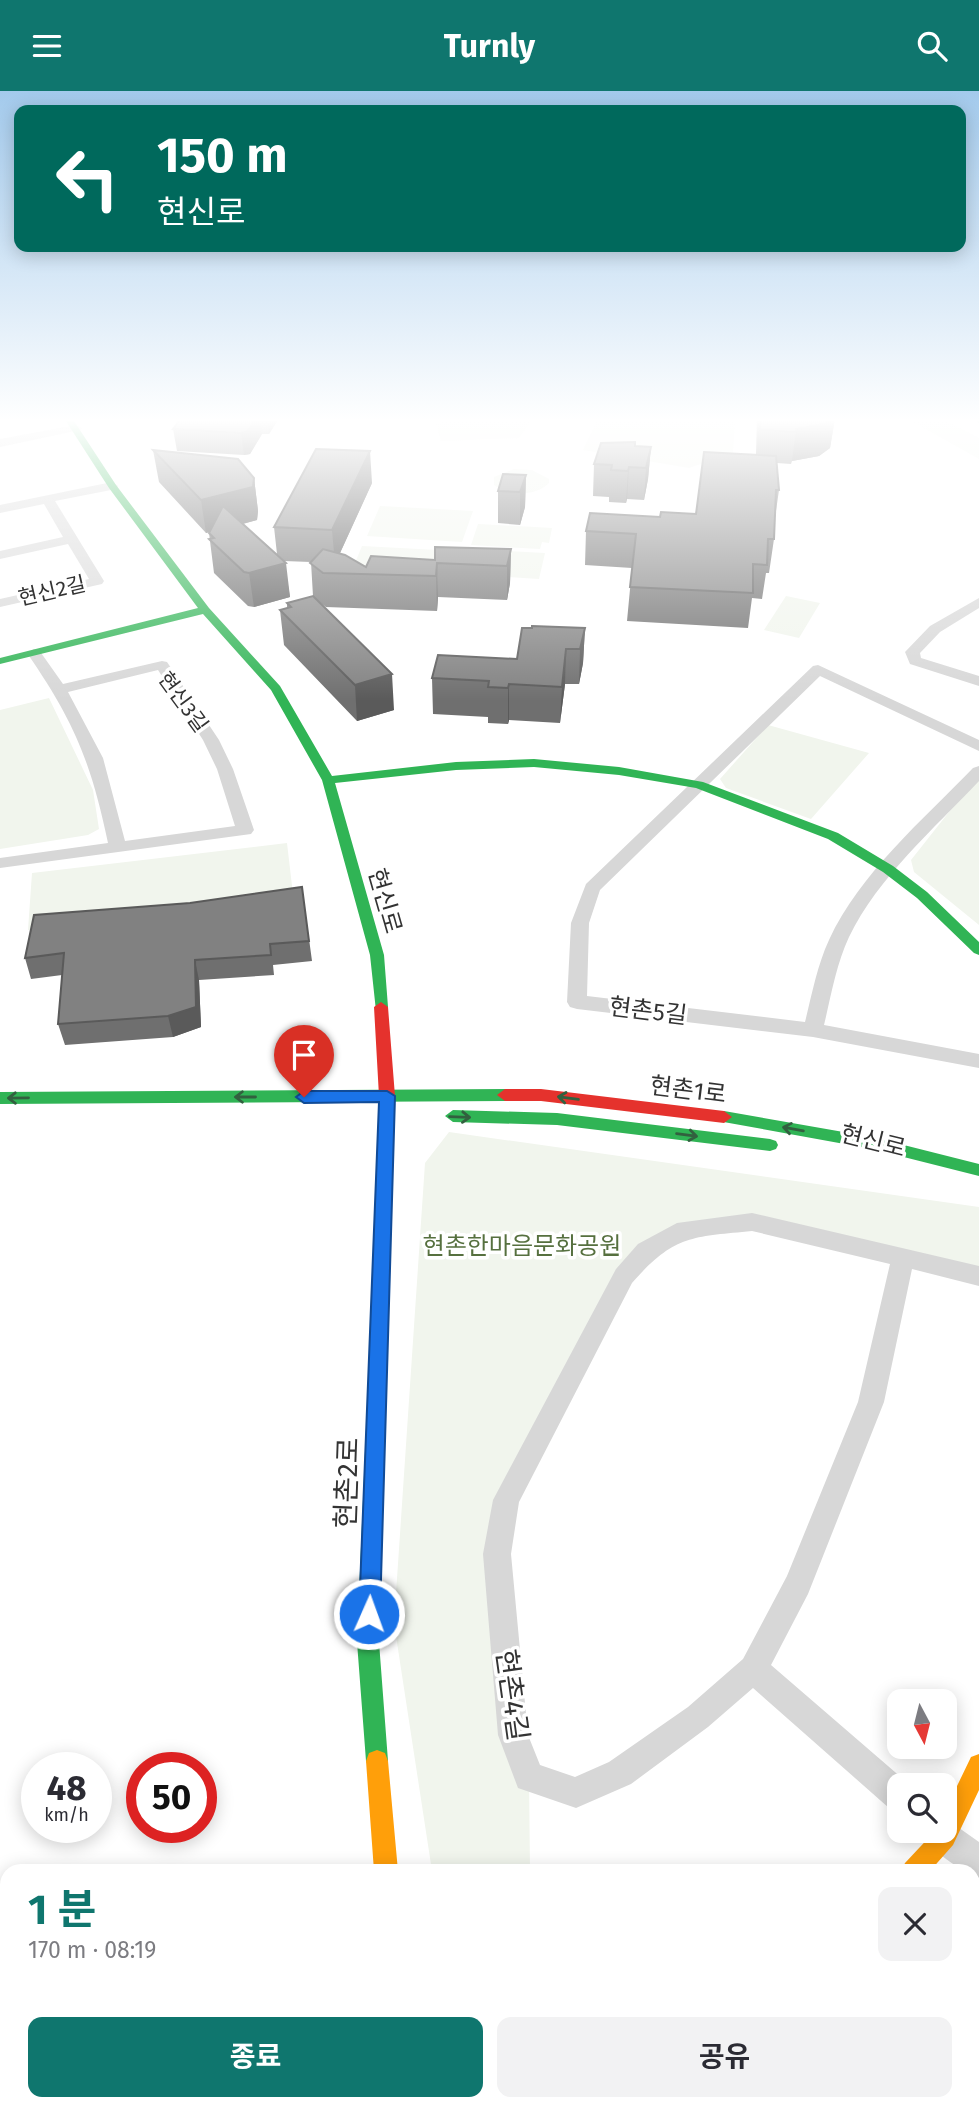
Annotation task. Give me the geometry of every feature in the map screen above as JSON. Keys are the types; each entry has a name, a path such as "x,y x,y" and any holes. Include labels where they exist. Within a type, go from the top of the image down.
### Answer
{"street":[{"name":"현신2길","path":"0,603 97,581 55,512"},
{"name":"현신로","path":"132,512 205,610 276,688 328,780 377,955 387,1096"},
{"name":"현신2길","path":"0,555 71,539"},
{"path":"979,602 935,629 912,653 915,661 979,681"},
{"path":"0,661 205,610"},
{"path":"0,863 117,846 105,790 91,747 60,689 34,653"},
{"name":"현신3길","path":"60,689 162,666 211,740 225,769 245,830 117,846"},
{"name":"현촌5길","path":"979,745 818,669 592,888 580,923 577,1002 813,1030 979,1061"},
{"path":"328,780 456,766 534,763 619,771 699,785 833,836 888,869 922,895 979,950"},
{"path":"813,1030 833,953 841,935 888,869 979,771"},
{"name":"현촌1로","path":"387,1096 541,1095 711,1115 872,1143 979,1170"},
{"path":"0,1098 387,1096"},
{"name":"현촌2로","path":"385,1864 368,1642 387,1096"},
{"path":"439,1116 556,1119 788,1147"},
{"name":"현촌4길","path":"903,1257 871,1402 798,1584 753,1669 698,1717 620,1773 576,1793 529,1777 513,1735 497,1553 506,1500 624,1276 646,1251 685,1229 752,1222 903,1257 979,1276"},
{"path":"753,1669 887,1786"},
{"path":"957,1806 979,1765"},
{"path":"918,1864 935,1843"},
{"path":"954,1843 979,1862"}],"green space":[{"path":"377,512 473,512 462,542 367,536"},
{"path":"478,524 552,528 549,543 542,542 540,549 471,545"},
{"path":"362,546 456,551 448,576 352,570"},
{"path":"469,549 545,553 539,579 461,574"},
{"path":"786,596 820,603 799,638 764,630"},
{"path":"49,698 93,790 99,829 88,835 0,849 0,710"},
{"path":"768,725 869,753 811,819 726,788 720,779"},
{"path":"979,774 979,925 914,872 911,860"},
{"path":"287,843 294,903 28,930 32,873"},
{"name":"현촌한마음문화공원","path":"449,1132 979,1207 979,1277 752,1222 649,1249 506,1500 529,1777 530,1864 431,1864 394,1623 425,1163"}],"building":[{"path":"220,512 230,512 286,563 244,572 209,539 214,538 209,533"},
{"path":"282,512 341,512 332,530 274,527"},
{"path":"661,512 775,512 774,539 768,539 767,565 753,564 753,593 630,587 636,534 586,531 590,513 660,517"},
{"path":"435,547 511,549 507,566 437,563 436,576 323,573 310,563 323,549 345,555 366,567 371,556 435,560"},
{"path":"313,596 392,674 355,685 280,610 291,607 287,603"},
{"path":"522,628 585,628 580,649 566,649 562,687 509,684 508,688 488,687 489,681 432,678 438,655 517,659"},
{"path":"302,887 309,941 270,944 271,955 195,960 196,1007 168,1016 58,1024 64,953 25,958 34,915 190,903"}],"traffic: fast":[{"path":"132,512 205,610 276,688 328,780 377,955 381,1007"},
{"path":"0,661 205,610"},
{"path":"328,780 456,766 534,763 619,771 699,785 833,836 888,869 922,895 979,950"},
{"path":"0,1098 505,1095"},
{"path":"453,1116 557,1119 770,1145"},
{"path":"724,1117 872,1143 979,1170"},
{"path":"377,1761 368,1642 380,1309"}],"traffic: slow":[{"path":"377,1761 385,1864"},
{"path":"920,1864 945,1837 979,1765"}],"traffic: jam":[{"path":"380,1309 387,1096 381,1007"},
{"path":"505,1095 541,1095 724,1117"}],"route":[{"path":"304,1097 387,1096 369,1614"}]}
